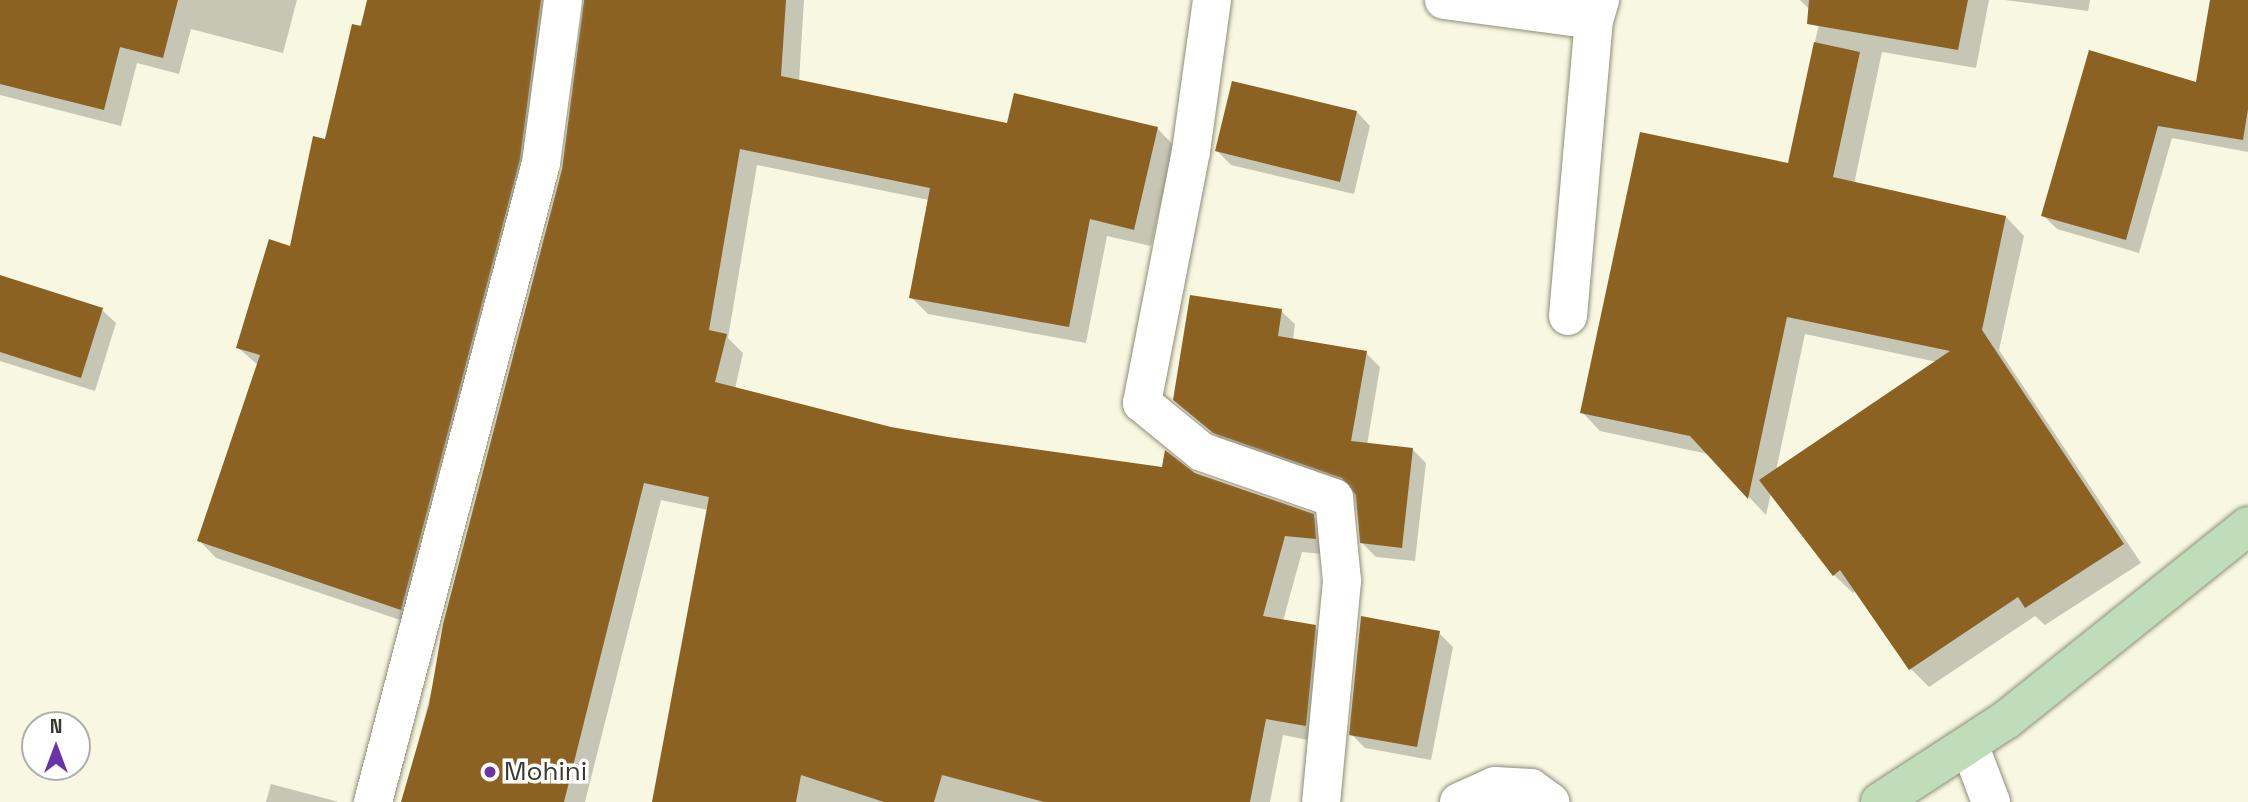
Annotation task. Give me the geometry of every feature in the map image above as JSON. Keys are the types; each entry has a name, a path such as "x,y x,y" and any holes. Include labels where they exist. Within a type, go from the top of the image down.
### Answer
{"main road":[{"path":"1880,802 1970,747 2248,526"}],"street":[{"path":"373,802 541,163 563,0"},
{"path":"1212,0 1191,151 1142,403 1202,452 1334,498 1342,580 1321,802"},
{"path":"1444,0 1597,10 1568,316"},
{"path":"1970,747 1991,802"},
{"path":"1459,802 1495,786 1531,788 1550,802"}],"building":[{"path":"0,0 178,0 163,58 120,47 104,110 0,84"},
{"path":"367,0 541,0 520,159 401,610 197,541 260,355 236,348 269,239 290,246 313,136 325,139 352,24 361,26"},
{"path":"584,0 786,0 781,76 1007,123 1014,93 1158,127 1134,230 1090,219 1069,327 909,298 930,188 740,149 709,330 727,334 715,382 891,427 948,437 1162,467 1165,450 1195,473 1314,514 1316,539 1285,536 1263,616 1316,625 1306,726 1266,719 1250,802 1044,802 942,775 934,802 884,802 801,775 796,802 652,802 709,497 644,483 564,802 401,802 429,705 443,624 562,169"},
{"path":"1809,0 1968,0 1958,50 1807,24"},
{"path":"2210,0 2248,0 2248,109 2243,140 2158,126 2126,240 2041,216 2089,50 2196,82"},
{"path":"1814,42 1860,52 1833,177 2006,216 1982,330 2124,544 2025,608 2018,597 1909,670 1840,570 1833,576 1759,480 1950,351 1787,317 1748,499 1690,436 1580,413 1640,132 1788,163"},
{"path":"1232,81 1357,111 1340,182 1215,151"},
{"path":"0,275 103,308 81,378 0,352"},
{"path":"1190,295 1282,309 1278,336 1367,351 1351,441 1413,448 1402,548 1360,543 1356,495 1342,478 1213,433 1173,400"},
{"path":"1361,616 1440,631 1417,747 1349,735"}],"place":[{"name":"Mohini","path":"490,772"}]}
